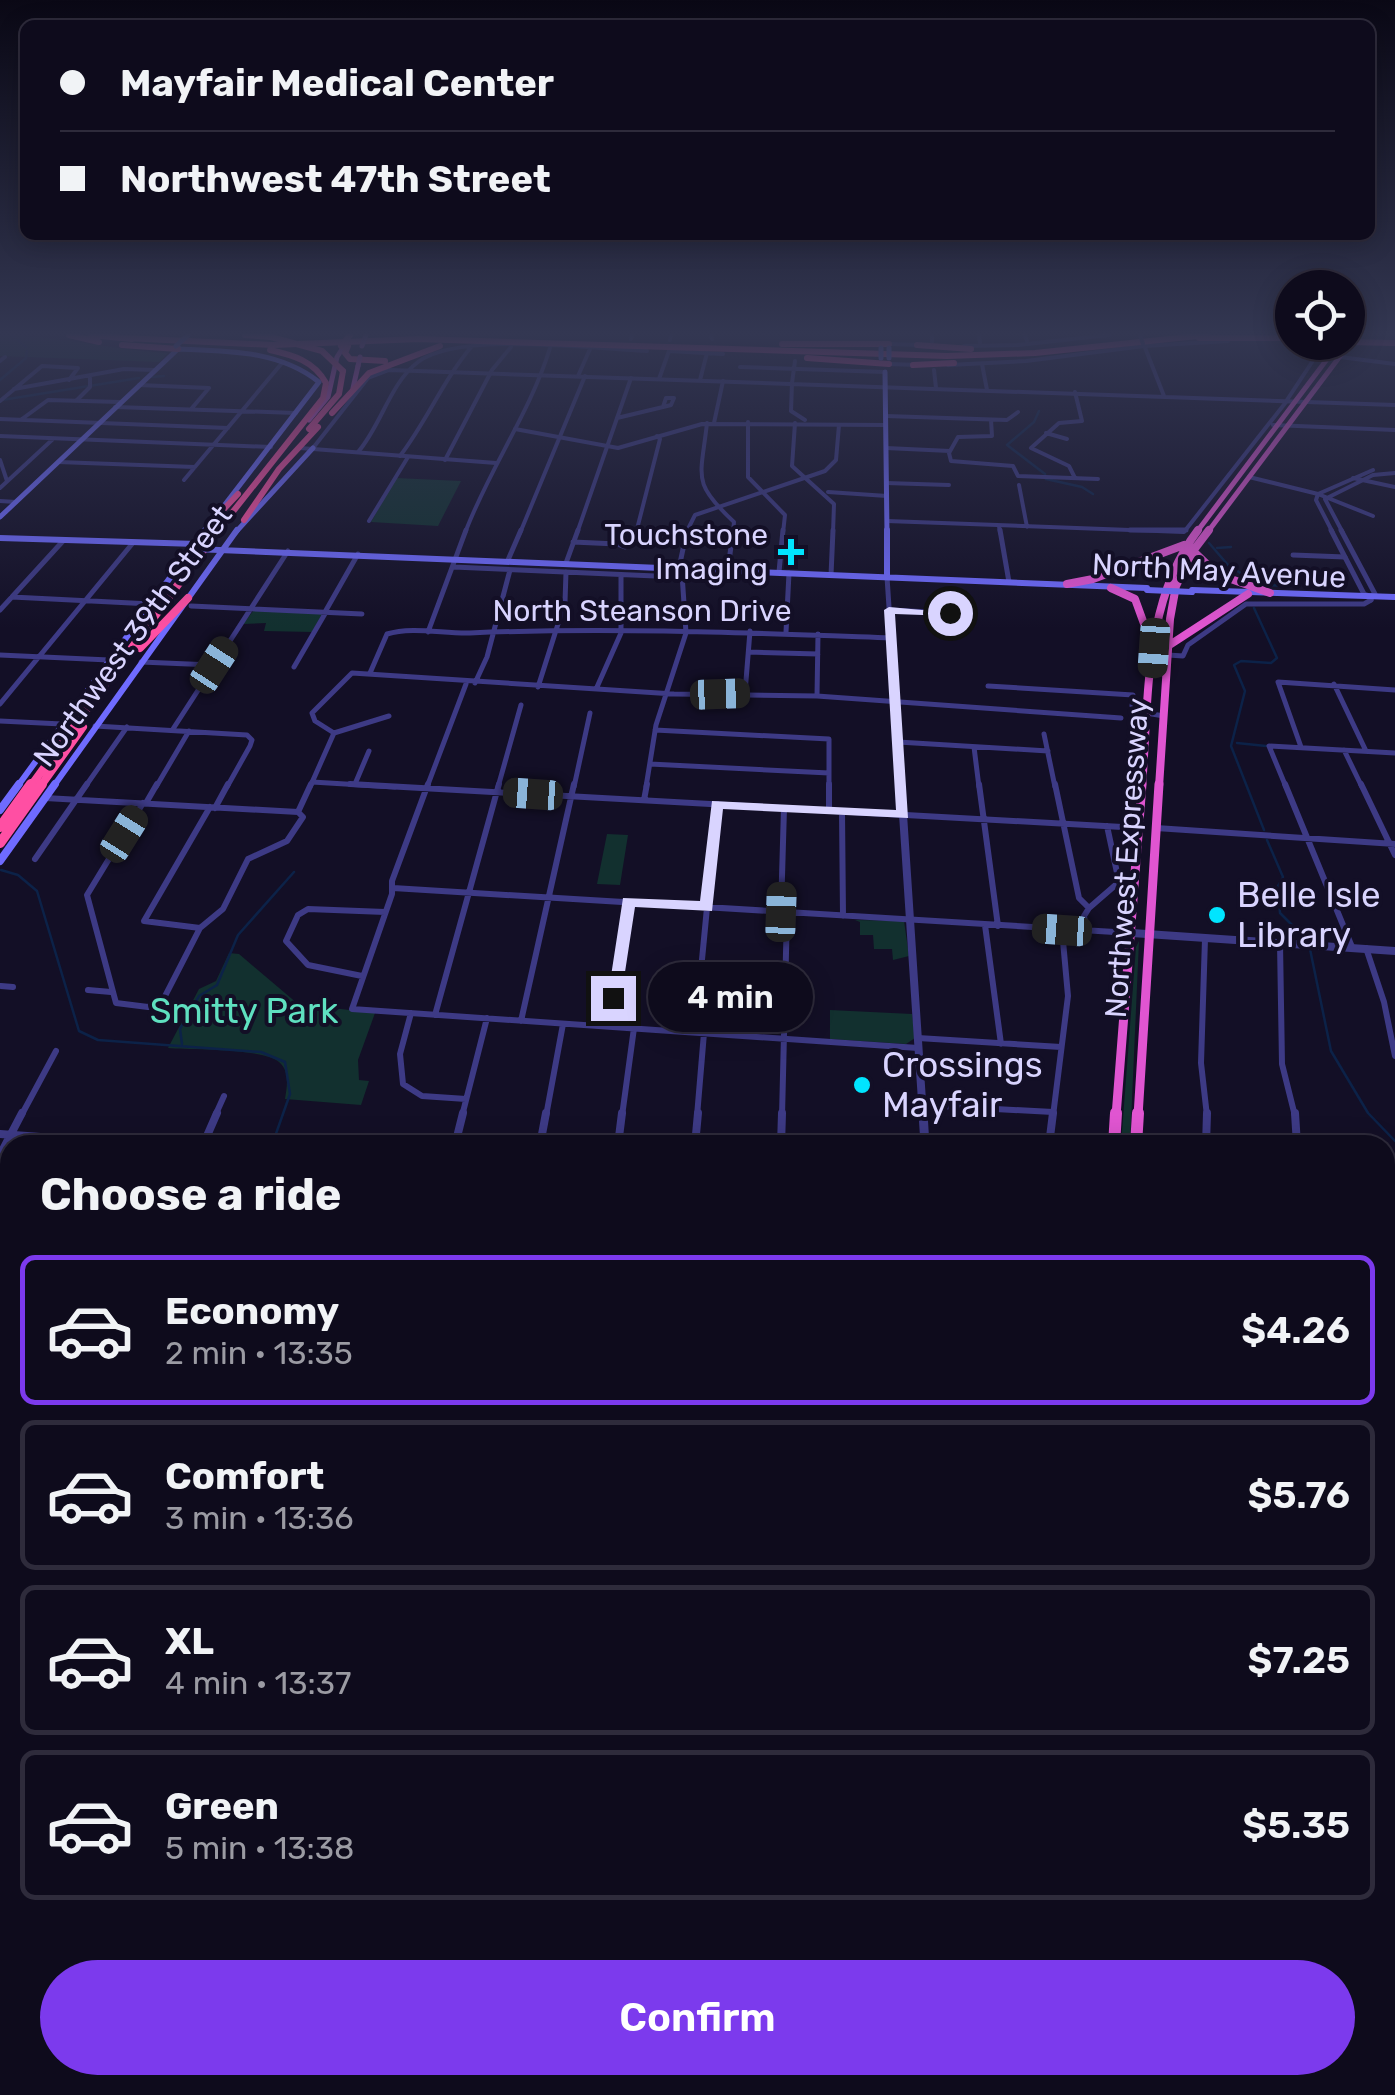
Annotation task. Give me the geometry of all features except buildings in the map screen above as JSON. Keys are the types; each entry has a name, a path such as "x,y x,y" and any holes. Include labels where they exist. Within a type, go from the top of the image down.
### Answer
{"highway":[{"path":"0,828 297,433"},
{"path":"298,447 309,433"},
{"path":"0,843 138,644 242,510 312,433"},
{"path":"244,520 274,476 313,433"},
{"name":"Northwest Expressway","path":"1115,1135 1154,648 1163,594 1191,546 1272,433"},
{"path":"222,510 271,464"},
{"path":"1066,584 1093,579 1191,546 1203,564 1234,583 1270,593"},
{"name":"Northwest Expressway","path":"1137,1135 1172,600 1191,546"},
{"path":"1111,588 1138,602 1154,648"},
{"path":"138,644 160,592"},
{"path":"1168,651 1248,594"},
{"path":"138,644 188,602"},
{"path":"1140,815 1156,828"}],"main road":[{"path":"0,517 88,433"},
{"name":"Northwest 39th Street","path":"0,810 281,433"},
{"path":"886,433 887,577"},
{"name":"Northwest 39th Street","path":"0,860 188,602 222,548 291,467 314,448"},
{"name":"North May Avenue","path":"0,538 508,560 566,567 681,568 1371,598"},
{"name":"North May Avenue","path":"1042,584 1147,589"},
{"name":"North May Avenue","path":"1192,591 1395,599"},
{"path":"1282,596 1300,604"}],"street":[{"path":"184,480 224,433"},
{"path":"314,448 326,433"},
{"path":"358,452 375,433"},
{"path":"400,456 417,433"},
{"path":"446,460 460,433"},
{"path":"428,632 481,490 513,433"},
{"path":"534,433 606,448 632,446 665,433"},
{"path":"508,560 562,433"},
{"path":"538,687 548,667 555,629 569,595 566,567 612,433"},
{"path":"709,433 700,483 734,522 728,570"},
{"path":"749,433 747,473 785,516 779,572"},
{"path":"794,433 791,464 834,504"},
{"path":"644,800 655,730 687,630 681,568 689,523 697,513 717,505 823,472 835,462 837,433"},
{"path":"992,433 992,436 958,437 950,451 952,462 1015,467 1018,476 1098,479"},
{"path":"1067,439 1046,433 1032,449 1070,467 1075,478"},
{"name":"Northwest Expressway","path":"1027,527 1186,531 1239,480 1272,433"},
{"path":"0,436 280,447"},
{"path":"574,542 628,543 660,440 657,436"},
{"path":"0,488 53,438"},
{"path":"298,447 496,462"},
{"path":"886,448 950,451"},
{"path":"369,521 408,457"},
{"path":"995,458 996,465"},
{"path":"0,460 7,481"},
{"path":"58,462 196,467"},
{"path":"1321,497 1353,478 1377,470 1395,471"},
{"path":"1321,497 1373,474 1395,471"},
{"path":"1353,478 1395,486"},
{"path":"1239,480 1321,497 1373,516"},
{"path":"886,483 949,485"},
{"path":"887,521 1027,527 1019,484"},
{"path":"822,490 887,496"},
{"path":"831,575 834,504 835,496 841,494"},
{"path":"1321,497 1330,528 1364,594 1371,598"},
{"path":"1168,651 1183,656 1188,645 1244,605 1364,604 1371,598 1374,594 1321,497"},
{"path":"0,501 16,502"},
{"path":"999,526 1008,582"},
{"path":"1330,528 1340,528"},
{"path":"0,610 63,541"},
{"path":"0,704 132,544"},
{"path":"172,730 288,551"},
{"path":"294,667 358,554"},
{"path":"1293,555 1356,558"},
{"path":"454,567 566,567 723,579"},
{"path":"1351,568 1361,569"},
{"path":"475,682 494,633 510,570"},
{"path":"786,632 789,573"},
{"path":"597,686 617,649 622,629 617,593 621,574"},
{"path":"887,577 924,1135"},
{"path":"1356,578 1368,582"},
{"path":"12,597 150,604"},
{"path":"188,602 362,614"},
{"path":"889,610 971,614"},
{"name":"North Steanson Drive","path":"370,673 392,631 622,629 891,638"},
{"path":"745,693 750,631"},
{"path":"818,634 818,696"},
{"path":"749,652 818,654"},
{"path":"0,655 110,660"},
{"path":"141,662 214,665"},
{"path":"334,733 315,720 312,713 352,674 370,673 466,683 597,686 667,694 818,696 1121,718"},
{"path":"1301,748 1276,684 1280,681 1395,690"},
{"path":"466,683 426,788 352,1009 784,1038 1061,1047"},
{"path":"1334,684 1366,751"},
{"path":"988,686 1132,695 1132,706 1164,716"},
{"path":"434,1015 521,706"},
{"path":"521,1021 590,713"},
{"path":"298,812 334,733 389,716"},
{"path":"0,721 62,724"},
{"path":"94,726 248,735 252,740 144,922 200,928"},
{"path":"35,859 126,727"},
{"path":"655,730 829,739 829,810"},
{"path":"43,798 144,803 212,808 298,812 304,818 294,835 248,858 223,910 200,928 163,1000 156,1005 119,1004 110,992 87,895 144,803 189,731"},
{"path":"1044,734 1080,901 1089,908"},
{"path":"898,742 1048,751"},
{"path":"974,746 998,926"},
{"path":"1352,948 1269,746 1395,753"},
{"path":"1344,750 1395,855"},
{"path":"355,784 369,751"},
{"path":"650,764 829,773"},
{"path":"312,782 1140,828"},
{"path":"0,794 10,795"},
{"path":"694,1032 717,804"},
{"path":"781,1135 784,808"},
{"path":"842,812 843,916"},
{"path":"1086,931 1084,916 1089,908 1119,882 1107,826"},
{"path":"1156,828 1392,843"},
{"path":"393,888 1395,950"},
{"path":"608,1026 628,902"},
{"path":"362,976 322,974 290,950 286,941 298,915 308,910 385,912"},
{"path":"986,925 1000,1044"},
{"path":"1050,1135 1068,996 1062,930"},
{"path":"1205,939 1201,1063 1206,1135"},
{"path":"1280,943 1282,1064 1295,1113 1296,1135"},
{"path":"1366,948 1384,1002 1395,1056"},
{"path":"0,987 13,987"},
{"path":"88,990 110,992"},
{"path":"411,1013 400,1052 402,1081 410,1092 466,1100"},
{"path":"457,1135 487,1018"},
{"path":"542,1135 564,1024"},
{"path":"619,1135 634,1028"},
{"path":"696,1135 704,1033"},
{"path":"0,1134 10,1135 56,1052"},
{"path":"207,1135 224,1096"},
{"path":"922,1105 1053,1112"}],"green space":[{"path":"396,478 461,481 438,526 371,522"},
{"path":"254,610 322,614 312,632 264,631 266,623 243,624"},
{"path":"607,834 628,835 620,885 597,884"},
{"path":"855,920 904,921 909,956 893,960 892,949 874,949 873,935 860,935 860,922"},
{"path":"1139,941 1130,1135 1122,1135"},
{"name":"Smitty Park","path":"229,953 239,954 298,1004 375,1013 358,1060 359,1080 369,1081 361,1105 285,1099 285,1070 270,1057 168,1048 199,989 216,981"},
{"path":"830,1010 912,1014 915,1038 906,1044 830,1039"}],"waterway":[{"path":"1021,433 1007,445 1045,474"},
{"path":"1046,479 1082,487 1093,494"},
{"path":"1209,543 1228,565 1256,583"},
{"path":"1217,548 1231,547"},
{"path":"1258,584 1282,586"},
{"path":"1254,608 1277,658 1271,663 1241,661 1234,665 1245,691 1231,746 1264,830"},
{"path":"1237,743 1266,746"},
{"path":"1267,840 1283,877 1278,886 1280,913 1307,940"},
{"path":"1,870 18,875 37,891 79,1031 98,1040 261,1052 285,1062 290,1094 276,1135"},
{"path":"182,1044 180,1029 199,996 217,985 238,935 294,872"},
{"path":"1310,949 1331,1051 1368,1113 1389,1135"}],"place":[{"name":"Touchstone Imaging","path":"791,552"},
{"name":"Belle Isle Library","path":"1217,915"},
{"name":"Crossings Mayfair","path":"862,1085"}],"route":[{"path":"613,998 628,902 707,907 717,804 903,815 889,610 950,613"}]}
